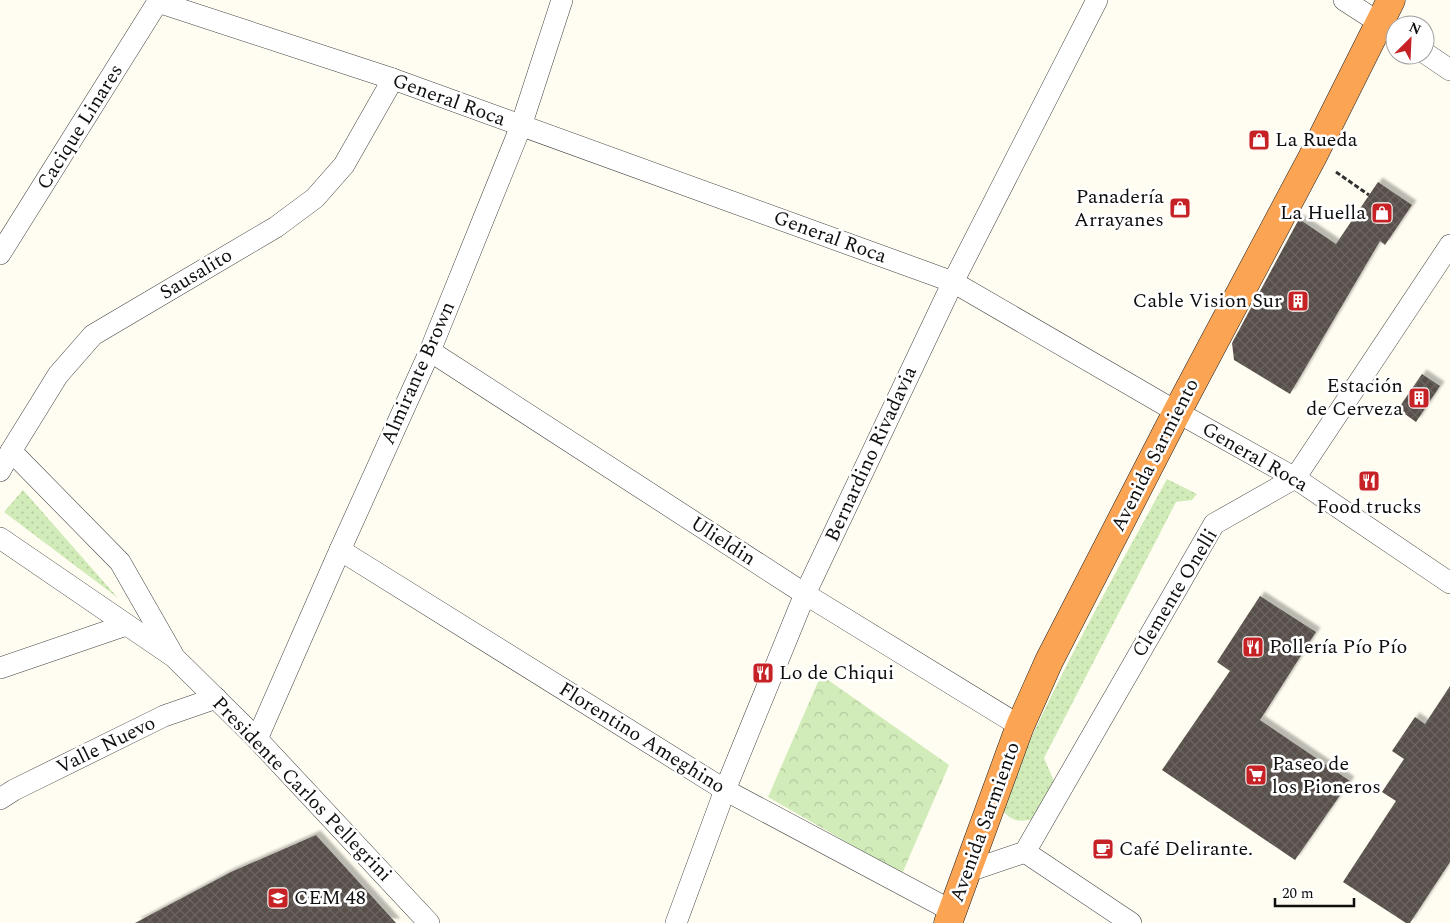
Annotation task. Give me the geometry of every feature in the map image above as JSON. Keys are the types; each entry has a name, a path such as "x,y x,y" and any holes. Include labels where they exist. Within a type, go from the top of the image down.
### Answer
{"highway":[{"name":"Avenida Sarmiento","path":"950,917 1020,726 1049,661 1177,412 1385,24"}],"street":[{"name":"Almirante Brown","path":"257,739 430,351 521,126 562,0"},
{"name":"Bernardino Rivadavia","path":"676,923 725,790 805,594 953,282 1097,0"},
{"path":"1344,0 1385,18"},
{"name":"General Roca","path":"158,1 393,80 953,282 1295,478 1450,583"},
{"name":"Cacique Linares","path":"0,254 158,1"},
{"path":"1435,60 1450,70"},
{"name":"Sausalito","path":"0,471 58,375 93,335 276,226 315,198 344,165 393,80"},
{"name":"Clemente Onelli","path":"1025,852 1214,524 1295,478 1450,245"},
{"name":"Ulieldin","path":"430,351 805,594 1020,726"},
{"name":"Presidente Carlos Pellegrini","path":"11,451 120,562 174,657"},
{"name":"Presidente Carlos Pellegrini","path":"0,538 174,657 257,739 429,923"},
{"name":"Florentino Ameghino","path":"340,550 725,790 950,917"},
{"path":"0,668 126,625"},
{"name":"Valle Nuevo","path":"0,799 14,790 164,716 216,698"},
{"path":"966,872 1025,852 1131,923"}],"path":[{"path":"1313,156 1369,195"}],"green space":[{"path":"1167,479 1197,494 1192,500 1176,502 1044,758 1054,781 1033,819 1015,820 1000,809 1018,766 1079,641"},
{"path":"23,490 118,598 4,512"},
{"path":"821,675 949,765 902,874 768,797"}],"building":[{"name":"Cable Vision Sur","path":"1378,182 1412,205 1385,245 1380,241 1290,394 1234,360 1232,343 1299,219 1336,244"},
{"name":"Estación de Cerveza","path":"1422,374 1440,386 1416,422 1398,409"},
{"name":"Paseo de los Pioneros","path":"1260,596 1316,632 1260,720 1350,781 1295,860 1162,770 1230,671 1217,662"},
{"path":"1450,686 1450,862 1410,923 1406,923 1343,882 1396,801 1382,792 1404,759 1392,751 1415,717 1425,724"},
{"name":"CEM 48","path":"316,835 396,923 135,923 231,872"}],"place":[{"name":"La Rueda","path":"1259,140"},
{"name":"Panadería Arrayanes","path":"1180,208"},
{"name":"La Huella","path":"1382,213"},
{"name":"Cable Vision Sur","path":"1298,301"},
{"name":"Estación de Cerveza","path":"1419,398"},
{"name":"Food trucks","path":"1369,481"},
{"name":"Pollería Pío Pío","path":"1253,647"},
{"name":"Lo de Chiqui","path":"763,673"},
{"name":"Paseo de los Pioneros","path":"1256,775"},
{"name":"Café Delirante.","path":"1103,849"},
{"name":"CEM 48","path":"278,898"}]}
